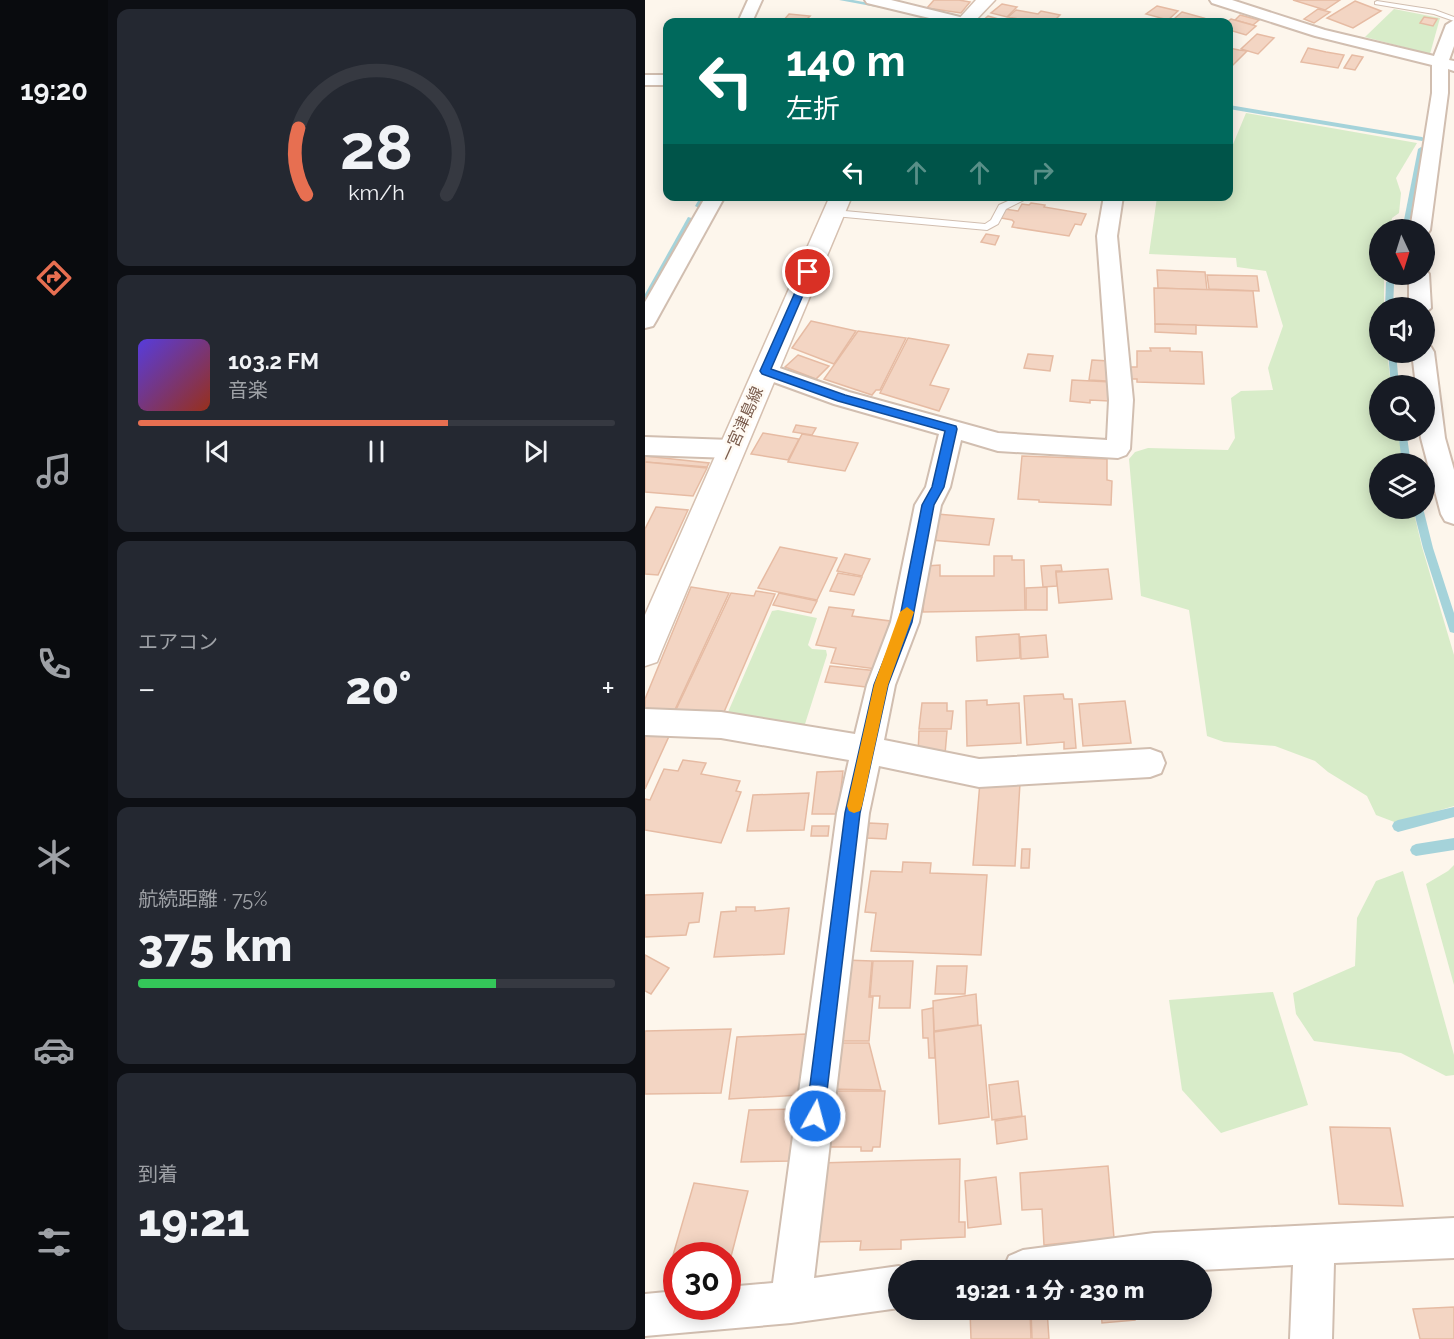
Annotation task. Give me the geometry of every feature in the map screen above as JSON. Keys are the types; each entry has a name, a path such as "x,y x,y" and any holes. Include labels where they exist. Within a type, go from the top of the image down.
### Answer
{"main road":[{"path":"968,18 986,0"},
{"name":"一宮津島線","path":"645,652 838,205"}],"street":[{"path":"747,18 755,0"},
{"path":"872,0 948,18"},
{"path":"1230,2 1320,33 1448,65"},
{"path":"887,17 900,6"},
{"path":"1423,219 1440,93 1448,65 1454,25"},
{"path":"645,80 663,80"},
{"path":"645,321 713,201"},
{"path":"765,371 842,398 998,442 1118,449 1121,400 1107,236 1113,201"},
{"path":"1424,363 1434,438 1454,514"},
{"path":"791,1302 853,813 881,685 905,622 928,505 938,487 952,429"},
{"path":"645,446 731,449"},
{"path":"645,722 721,725 868,750 979,773 1150,762"},
{"path":"1100,1260 1154,1253 1454,1238"},
{"path":"1311,1339 1314,1244"},
{"path":"645,1315 791,1302 888,1289"}],"lane":[{"path":"1377,3 1435,12 1454,19"},
{"path":"838,205 987,227 995,222 1002,207 1016,201"}],"green space":[{"path":"1394,9 1440,18 1430,54 1365,37"},
{"path":"1246,113 1417,143 1396,178 1401,193 1399,213 1392,219 1369,219 1369,285 1384,285 1384,297 1369,297 1369,363 1388,363 1390,375 1369,375 1369,441 1400,441 1402,453 1369,453 1369,519 1415,519 1454,655 1454,806 1397,823 1376,815 1367,796 1328,772 1315,761 1275,746 1224,742 1207,736 1189,610 1141,596 1129,459 1135,452 1148,448 1228,450 1235,438 1231,398 1241,391 1273,390 1268,368 1283,326 1266,271 1237,267 1236,258 1149,254 1156,201 1233,201 1233,144"},
{"path":"778,610 817,618 808,645 812,649 826,650 827,655 805,724 798,730 733,719 728,712 772,611"},
{"path":"1454,865 1454,985 1426,884"},
{"path":"1403,871 1454,1055 1454,1075 1446,1076 1401,1053 1314,1041 1296,1014 1293,993 1355,966 1357,918 1376,881"},
{"path":"1273,992 1308,1105 1221,1133 1182,1090 1169,1000"}],"building":[{"path":"934,0 970,2 961,13 927,8"},
{"path":"1293,0 1340,0 1325,10"},
{"path":"1355,1 1381,11 1353,28 1327,18"},
{"path":"1002,4 1017,7 1007,17 991,13"},
{"path":"1157,6 1178,11 1170,18 1146,14"},
{"path":"1318,9 1330,12 1314,23 1304,19"},
{"path":"1016,10 1038,14 1041,11 1060,15 1057,18 1008,17"},
{"path":"1182,12 1204,18 1175,18"},
{"path":"789,14 810,16 808,18 786,18"},
{"path":"1240,15 1259,20 1253,25 1235,20"},
{"path":"1424,17 1437,19 1433,26 1420,23"},
{"path":"1233,20 1256,26 1246,35 1233,31"},
{"path":"1257,34 1274,38 1258,54 1241,49"},
{"path":"1308,48 1344,55 1338,68 1301,62"},
{"path":"1233,49 1247,51 1233,65"},
{"path":"1352,55 1363,57 1355,70 1344,68"},
{"path":"1031,203 1086,214 1081,225 1075,224 1069,236 1012,227 1014,222 1012,220 1001,218 1005,209 1018,211 1022,204"},
{"path":"986,234 999,236 995,245 981,242"},
{"path":"1157,270 1205,272 1207,290 1158,288"},
{"path":"1207,275 1257,276 1259,291 1209,289"},
{"path":"1154,288 1253,291 1257,327 1155,324"},
{"path":"811,321 856,331 834,364 792,348"},
{"path":"1155,324 1196,325 1196,334 1155,332"},
{"path":"858,331 906,338 880,390 876,390 872,395 824,379"},
{"path":"908,338 949,345 930,385 949,389 939,411 880,393"},
{"path":"1150,348 1202,352 1204,384 1137,382 1137,379 1126,379 1126,367 1137,367 1137,351 1151,351"},
{"path":"1028,354 1053,356 1050,371 1024,368"},
{"path":"798,355 829,366 816,379 785,367"},
{"path":"1092,360 1109,361 1107,381 1089,380"},
{"path":"1072,380 1111,382 1109,401 1090,400 1090,403 1070,401"},
{"path":"796,425 816,428 812,435 793,432"},
{"path":"763,433 799,439 788,460 751,454"},
{"path":"802,434 858,443 845,471 788,462"},
{"path":"645,456 709,463 707,467 645,462"},
{"path":"1022,456 1107,459 1107,480 1112,481 1111,505 1018,499"},
{"path":"645,462 707,468 693,496 645,492"},
{"path":"656,507 688,510 658,575 645,574 645,529"},
{"path":"937,514 994,519 989,545 931,540"},
{"path":"780,547 837,558 817,600 758,588"},
{"path":"845,554 870,559 862,576 837,571"},
{"path":"994,556 1012,556 1012,560 1024,560 1025,610 923,612 926,566 940,565 940,576 994,576"},
{"path":"1061,565 1062,571 1056,571 1057,586 1043,587 1041,566"},
{"path":"1108,569 1112,599 1059,603 1056,572"},
{"path":"838,573 862,577 854,595 830,591"},
{"path":"691,587 729,593 672,716 645,716 645,699"},
{"path":"1047,587 1047,610 1026,610 1026,588"},
{"path":"756,591 775,594 721,719 673,716 731,593 754,596"},
{"path":"779,593 817,601 811,613 773,605"},
{"path":"829,607 854,610 852,616 890,621 876,669 831,663 836,648 816,645"},
{"path":"1019,634 1020,658 977,661 976,637"},
{"path":"1046,635 1048,657 1021,659 1020,637"},
{"path":"830,666 878,671 874,688 825,682"},
{"path":"1063,694 1064,699 1072,699 1076,748 1064,749 1064,742 1027,745 1024,696"},
{"path":"987,700 987,705 1019,703 1021,743 967,746 966,701"},
{"path":"1125,701 1131,743 1083,746 1079,704"},
{"path":"922,703 947,703 947,711 953,711 951,729 919,729"},
{"path":"645,730 670,734 645,789"},
{"path":"919,731 947,731 945,754 918,754"},
{"path":"683,760 706,763 701,774 740,781 736,791 741,792 721,843 645,830 645,799 650,800 664,769 678,771"},
{"path":"843,771 838,814 812,814 817,772"},
{"path":"980,782 1020,783 1015,866 973,865"},
{"path":"809,793 804,830 747,831 753,795"},
{"path":"869,823 888,824 886,839 867,838"},
{"path":"812,826 829,826 828,836 811,836"},
{"path":"1022,849 1030,849 1029,868 1021,868"},
{"path":"903,862 931,863 930,873 987,875 981,955 871,951 876,913 865,912 871,871 902,872"},
{"path":"703,893 699,922 689,923 686,935 645,937 645,895"},
{"path":"736,907 755,907 755,911 789,908 784,954 714,957 721,912 736,911"},
{"path":"645,955 669,968 651,994 645,991"},
{"path":"844,960 872,961 869,997 873,997 869,1041 835,1041"},
{"path":"873,961 913,961 910,1008 879,1008 880,996 870,996"},
{"path":"937,966 967,966 965,994 935,994"},
{"path":"976,994 978,1025 934,1031 933,1001"},
{"path":"933,1008 935,1058 929,1058 928,1038 923,1038 922,1010"},
{"path":"981,1025 989,1117 939,1124 934,1032"},
{"path":"731,1029 721,1093 645,1094 645,1031"},
{"path":"806,1034 800,1095 729,1099 737,1037"},
{"path":"834,1043 869,1043 881,1090 829,1089"},
{"path":"1018,1081 1022,1116 992,1120 989,1085"},
{"path":"829,1091 885,1091 880,1147 873,1147 872,1151 861,1151 861,1147 822,1147"},
{"path":"798,1109 791,1161 741,1162 749,1110"},
{"path":"1025,1116 1027,1139 997,1144 995,1121"},
{"path":"1330,1127 1390,1128 1403,1206 1339,1204"},
{"path":"960,1159 959,1222 965,1222 965,1237 901,1240 901,1249 860,1250 861,1241 812,1242 819,1163"},
{"path":"1108,1166 1114,1238 1044,1245 1042,1209 1022,1210 1020,1173"},
{"path":"996,1177 1001,1224 968,1228 965,1181"},
{"path":"694,1183 748,1191 735,1242 677,1242"},
{"path":"1454,1307 1454,1339 1420,1339 1413,1309"},
{"path":"970,1320 1030,1320 1031,1339 971,1339"},
{"path":"1031,1320 1048,1320 1049,1339 1032,1339"},
{"path":"1102,1320 1135,1320 1102,1323"}],"waterway":[{"path":"842,0 882,6"},
{"path":"906,12 930,18"},
{"path":"1233,108 1422,139"},
{"path":"1408,219 1421,149"},
{"path":"699,206 702,201"},
{"path":"645,301 691,219"},
{"path":"1389,297 1390,285"},
{"path":"1393,363 1394,375"},
{"path":"1404,441 1405,453"},
{"path":"1421,519 1454,629"},
{"path":"1398,826 1454,812"},
{"path":"1416,850 1454,844"}],"slow traffic":[{"path":"854,806 881,685 907,612"}],"route":[{"path":"808,272 765,371 842,398 952,429 938,487 928,505 905,622 881,685 853,813 815,1116"}]}
